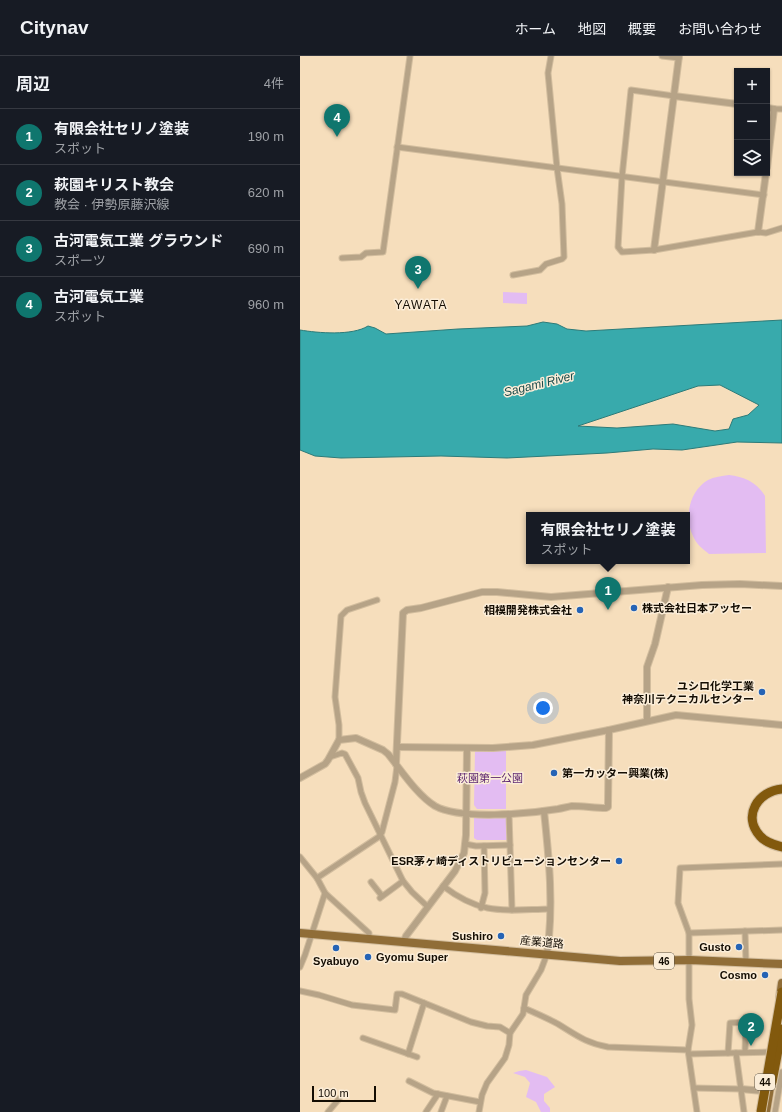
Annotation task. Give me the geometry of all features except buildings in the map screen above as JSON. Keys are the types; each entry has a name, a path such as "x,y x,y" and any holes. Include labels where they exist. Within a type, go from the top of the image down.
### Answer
{"highway":[{"path":"782,789 767,793 761,797 755,805 753,817 755,828 760,836 768,842 782,847"},
{"path":"782,794 774,795 765,800 759,808 757,815 759,825 764,834 769,838 782,843"},
{"path":"760,1112 782,992"},
{"path":"766,1112 782,1029"}],"main road":[{"name":"産業道路","path":"300,933 636,961 690,960 782,964"},
{"name":"44","path":"776,1052 782,983"},
{"name":"44","path":"760,1112 776,1052 782,1020"},
{"name":"44","path":"766,1091 766,1112"}],"street":[{"path":"342,258 361,257 366,253 383,252 410,56"},
{"path":"513,275 540,270 546,264 562,260 564,257 562,204 548,73 551,56"},
{"path":"654,250 679,57 662,56"},
{"path":"734,104 631,90 622,177 618,247 622,252 654,250 758,232 766,233 782,228"},
{"path":"770,108 782,109"},
{"path":"770,142 774,108"},
{"path":"397,147 764,195"},
{"path":"758,232 766,176"},
{"path":"317,878 380,835 382,832 393,790 397,765 404,611 434,605 462,596 482,592 551,597 668,587 740,584 782,586"},
{"path":"647,722 647,667 655,644 668,587"},
{"path":"300,778 325,764 339,740 339,725 335,697 341,616 347,610 377,600"},
{"path":"397,747 506,748 533,745 676,715 782,725"},
{"path":"339,740 352,738 359,739 383,750 423,796 433,805 444,810 467,813 510,814 544,811 573,806 608,807 609,730"},
{"path":"404,941 406,936 444,886 460,862 465,844 467,813 467,748"},
{"path":"330,757 342,753 345,754 358,778 361,792 403,881 428,907"},
{"path":"479,1112 480,1102 487,1083 506,1057 510,1034 521,1018 528,992 541,970 547,954 550,924 549,861 544,811"},
{"path":"510,814 512,910"},
{"path":"465,844 484,846 510,845"},
{"path":"481,908 484,893 484,846"},
{"path":"300,857 317,878 326,893 369,933 370,939"},
{"path":"697,1112 689,1052 692,1025 689,999 689,933 678,903 680,868 782,864"},
{"path":"371,882 381,897 403,881"},
{"path":"444,886 463,900 481,908 498,911 550,910"},
{"path":"300,967 306,955 326,893"},
{"path":"689,933 782,930"},
{"path":"745,931 746,962"},
{"path":"300,991 345,1004 395,1010 396,997 397,994 399,994 471,1022 487,1026 500,1027 510,1034"},
{"path":"408,1054 424,1003"},
{"path":"524,1008 558,1024 580,1038 608,1047 689,1052 776,1052"},
{"path":"728,1053 730,1023 746,1020 745,1052"},
{"path":"363,1038 417,1057"},
{"path":"736,1053 744,1112"},
{"path":"775,1112 782,1072"},
{"path":"409,1081 438,1094 480,1102"},
{"path":"694,1088 741,1089 778,1092"},
{"path":"426,1112 438,1094"},
{"path":"441,1112 447,1096"},
{"path":"328,1112 339,1099"}],"green space":[{"path":"503,292 527,293 527,304 503,303"},
{"path":"729,475 740,477 750,481 762,491 765,496 766,553 709,554 694,539 690,529 690,505 696,491 708,480 715,477"},
{"name":"萩園第一公園","path":"475,751 506,751 506,809 477,809 474,805"},
{"path":"475,815 509,816 510,840 477,840 474,838"},
{"path":"526,1070 547,1077 555,1087 544,1094 544,1101 550,1108 550,1112 541,1112 536,1102 526,1097 530,1083 525,1077 513,1073"}],"water":[{"name":"Sagami River","path":"782,320 782,443 737,442 682,450 653,449 507,458 441,456 341,458 315,456 300,450 300,330 335,333 353,331 368,326 386,334 527,326 543,322 557,324 567,329 586,331","holes":["720,385 759,405 748,415 733,419 729,429 715,431 673,424 617,428 578,426 698,386"]}],"place":[{"name":"古河電気工業","path":"337,137"},
{"name":"古河電気工業 グラウンド","path":"418,289"},
{"name":"株式会社日本アッセー","path":"634,608"},
{"name":"相模開発株式会社","path":"580,610"},
{"name":"有限会社セリノ塗装","path":"608,610"},
{"name":"ユシロ化学工業 神奈川テクニカルセンター","path":"762,692"},
{"name":"第一カッター興業(株)","path":"554,773"},
{"name":"ESR茅ヶ崎ディストリビューションセンター","path":"619,861"},
{"name":"Sushiro","path":"501,936"},
{"name":"Gusto","path":"739,947"},
{"name":"Syabuyo","path":"336,948"},
{"name":"Gyomu Super","path":"368,957"},
{"name":"Cosmo","path":"765,975"},
{"name":"萩園キリスト教会","path":"751,1046"}],"district":[{"name":"YAWATA","path":"421,305"}]}
